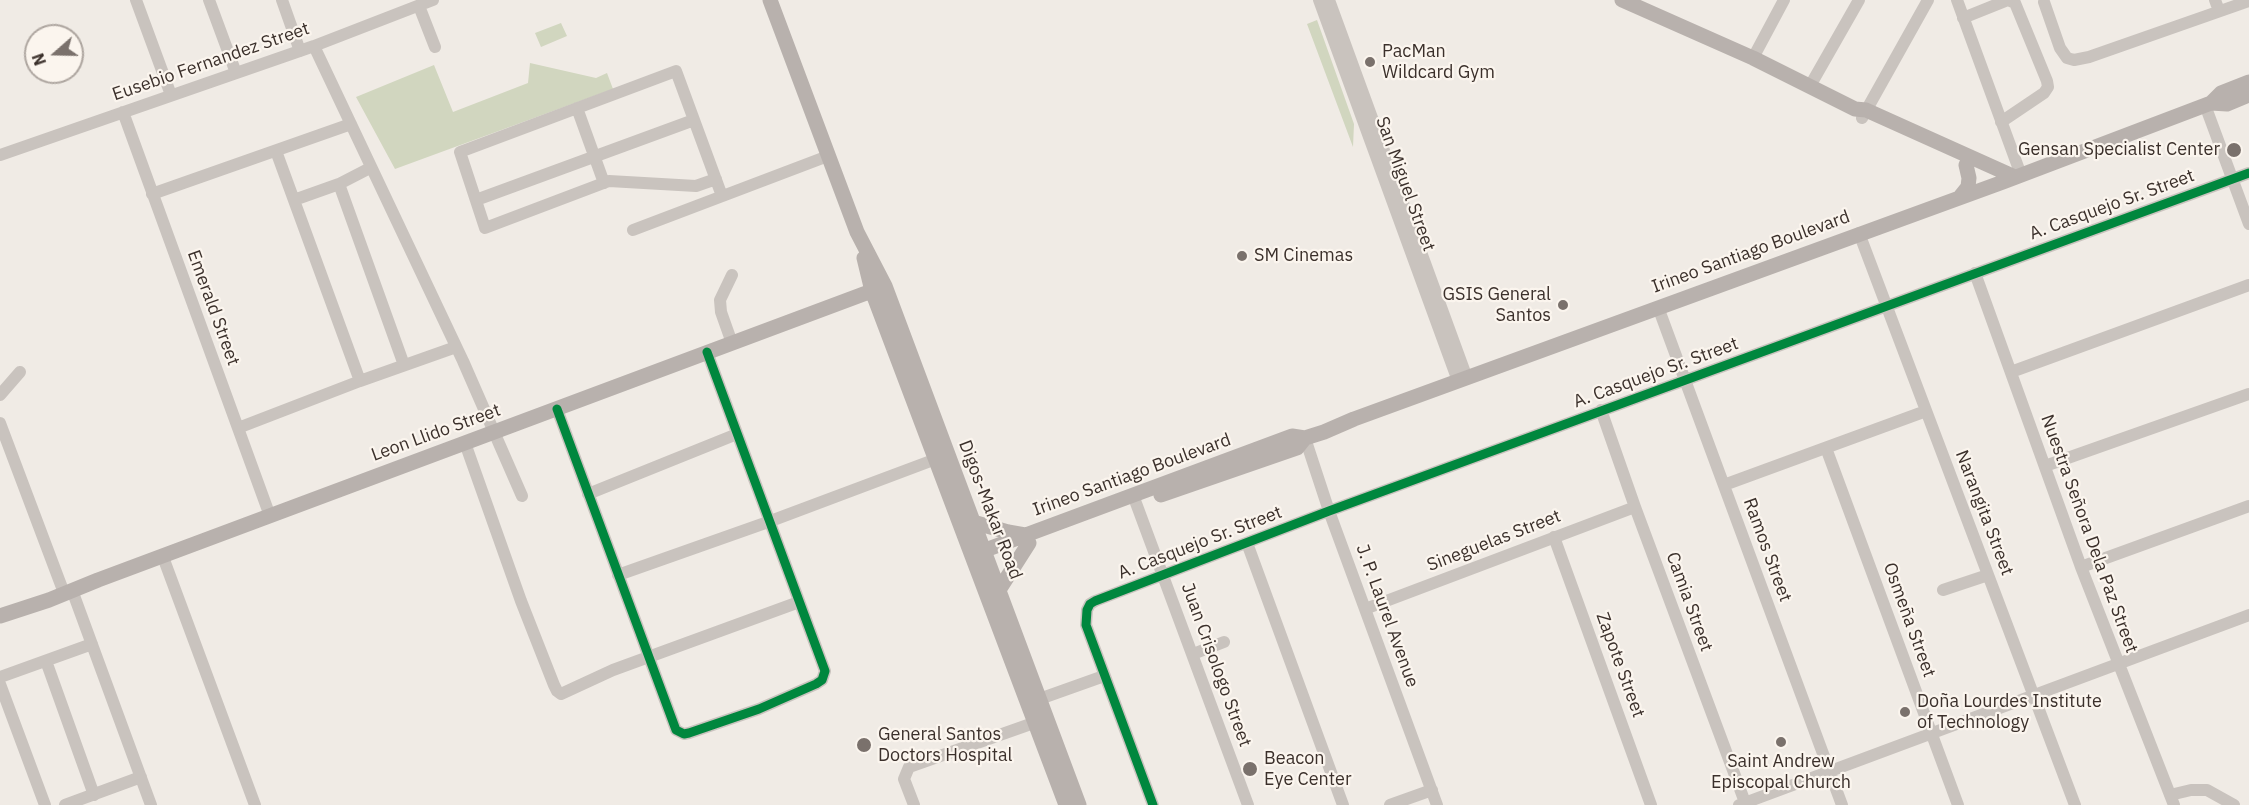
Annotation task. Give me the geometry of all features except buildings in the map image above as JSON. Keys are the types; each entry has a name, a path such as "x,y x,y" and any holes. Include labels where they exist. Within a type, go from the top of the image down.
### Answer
{"main road":[{"name":"Digos-Makar Road","path":"770,0 857,232 973,522 980,557 999,590 1034,701"},
{"path":"1622,0 1652,6 1966,165 2013,178"},
{"name":"Irineo Santiago Boulevard","path":"980,557 1135,500 1292,436 1305,438 2013,178 2208,104 2221,93 2249,82"},
{"name":"Irineo Santiago Boulevard","path":"2208,104 2227,104 2249,95"},
{"path":"1861,112 2013,178"},
{"path":"1960,197 1968,187 1969,178 1966,165"},
{"name":"Digos-Makar Road","path":"879,288 936,459 980,557 1034,701 1066,805"},
{"name":"Leon Llido Street","path":"0,616 879,288"},
{"path":"973,522 1027,539 999,590"},
{"name":"Digos-Makar Road","path":"1041,721 1079,805"}],"street":[{"path":"136,0 171,95"},
{"path":"209,0 236,73"},
{"path":"282,0 300,51"},
{"name":"Eusebio Fernandez Street","path":"0,155 314,46 433,0"},
{"name":"San Miguel Street","path":"1319,0 1462,379"},
{"name":"San Miguel Street","path":"1329,0 1462,379"},
{"path":"1753,58 1784,0"},
{"path":"1810,86 1859,0"},
{"path":"1861,112 1928,0"},
{"path":"1957,0 2001,123 2013,178"},
{"path":"1964,18 2008,0 2014,3 2047,81 2048,87 2044,93 2001,123"},
{"path":"2046,1 2060,48 2071,60 2089,57 2217,6 2249,1"},
{"path":"419,6 435,47"},
{"path":"314,46 456,347 522,496"},
{"path":"716,178 696,186 620,181 604,183 485,228 460,152 676,70 716,178 722,196"},
{"path":"2208,104 2249,224"},
{"path":"577,108 604,183"},
{"name":"Emerald Street","path":"123,112 270,516"},
{"path":"476,200 694,120"},
{"path":"152,194 351,124"},
{"path":"276,152 360,381"},
{"path":"633,230 828,156"},
{"path":"294,200 339,184 370,168"},
{"name":"A. Casquejo Sr. Street","path":"1104,676 1085,618 1090,604 1095,601 1601,410 2249,173"},
{"path":"339,184 404,365"},
{"path":"696,186 703,203"},
{"name":"Narangita Street","path":"1859,233 2074,805"},
{"name":"Nuestra Señora Dela Paz Street","path":"1974,273 2081,567 2172,800"},
{"path":"732,275 720,300 721,312 732,343"},
{"path":"2011,372 2249,285"},
{"name":"Ramos Street","path":"1658,307 1842,805"},
{"path":"238,428 456,347"},
{"path":"557,409 672,722 680,733 689,733 759,709 822,680 823,664 768,522 707,352"},
{"path":"0,395 20,372"},
{"path":"2045,466 2249,394"},
{"name":"Camia Street","path":"1601,410 1743,804"},
{"path":"1724,485 1926,411"},
{"path":"0,423 68,592 92,644 151,805"},
{"path":"588,494 737,434"},
{"name":"J. P. Laurel Avenue","path":"1305,438 1329,511 1437,805"},
{"path":"465,443 521,601 557,691 561,694 613,670 799,602"},
{"name":"Osmeña Street","path":"1826,448 1958,805"},
{"path":"618,575 936,459"},
{"name":"Juan Crisologo Street","path":"1135,500 1248,805"},
{"path":"2081,567 2249,506"},
{"name":"Sineguelas Street","path":"1365,609 1635,507"},
{"name":"Zapote Street","path":"1554,537 1652,805"},
{"path":"1247,543 1343,805"},
{"path":"163,557 255,805"},
{"path":"1943,591 1988,575"},
{"path":"1743,804 2249,615"},
{"path":"1193,654 1224,642"},
{"path":"0,677 92,644"},
{"path":"46,661 94,795"},
{"path":"1034,701 1104,676 1153,805"},
{"path":"0,684 45,805"},
{"path":"914,805 904,778 909,767 1041,721"},
{"path":"65,805 141,777"},
{"path":"1390,805 1432,790"},
{"path":"2172,800 2192,790 2207,790 2234,805"}],"green space":[{"path":"1317,20 1354,124 1353,147 1307,24"},
{"path":"561,23 567,36 541,47 535,33"},
{"path":"530,63 596,78 607,73 613,89 395,169 356,97 434,65 453,112 528,83"}],"cycle path":[{"path":"1153,805 1086,625 1087,610 1095,601 1329,511 2249,173"},
{"path":"557,409 676,730 684,734 689,733 759,709 816,684 822,680 825,671 707,352"}],"place":[{"name":"PacMan Wildcard Gym","path":"1370,62"},
{"name":"Gensan Specialist Center","path":"2234,150"},
{"name":"SM Cinemas","path":"1242,256"},
{"name":"GSIS General Santos","path":"1563,305"},
{"name":"Doña Lourdes Institute of Technology","path":"1905,712"},
{"name":"Saint Andrew Episcopal Church","path":"1781,742"},
{"name":"General Santos Doctors Hospital","path":"864,745"},
{"name":"Beacon Eye Center","path":"1250,769"}]}
